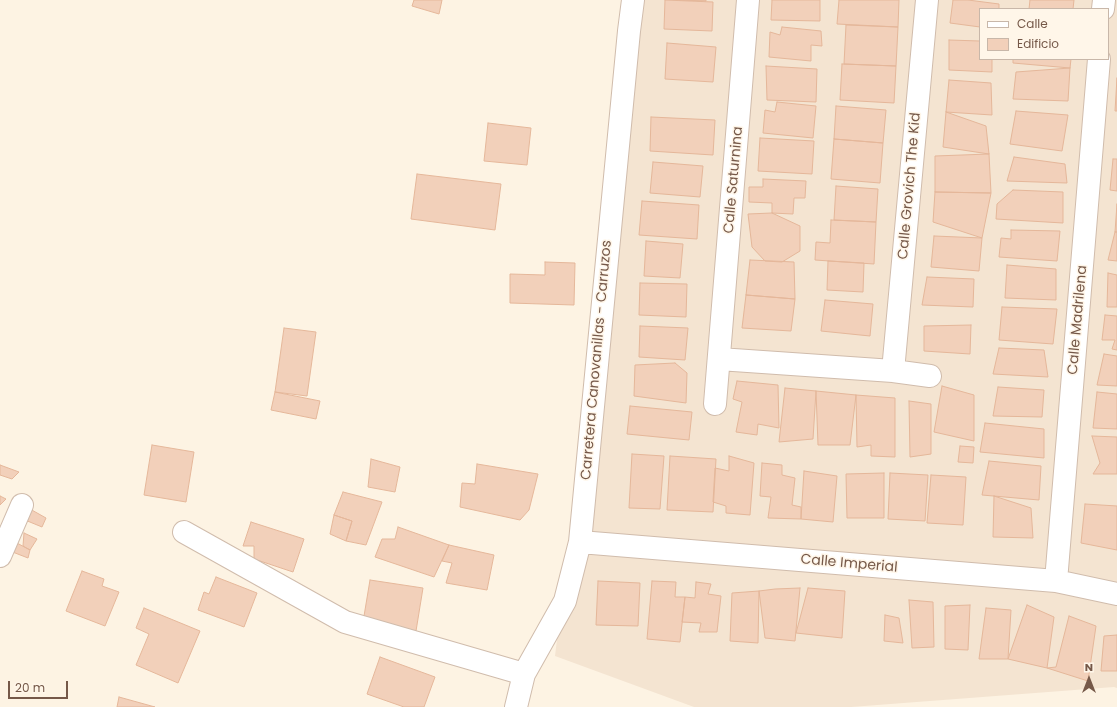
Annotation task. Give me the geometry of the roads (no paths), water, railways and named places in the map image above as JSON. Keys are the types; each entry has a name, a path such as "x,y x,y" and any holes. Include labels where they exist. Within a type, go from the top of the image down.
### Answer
{"street":[{"name":"Carretera Canovanillas - Carruzos","path":"516,707 524,674 565,601 580,542 633,0"},
{"name":"Calle Saturnina","path":"715,404 720,359 748,0"},
{"name":"Calle Grovich The Kid","path":"893,371 928,0"},
{"name":"Calle Madrilena","path":"1056,581 1099,60"},
{"path":"720,359 893,371 930,376"},
{"path":"0,556 22,505"},
{"path":"184,532 345,622 524,674"},
{"name":"Calle Imperial","path":"580,542 1056,581 1117,594"}]}
